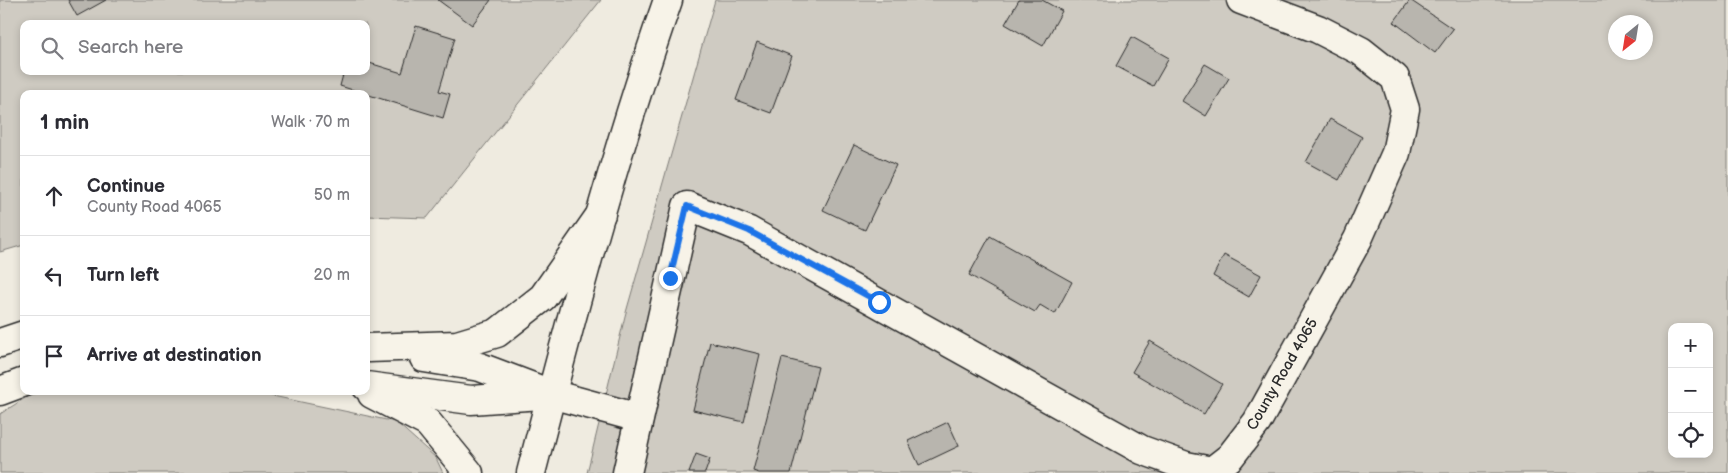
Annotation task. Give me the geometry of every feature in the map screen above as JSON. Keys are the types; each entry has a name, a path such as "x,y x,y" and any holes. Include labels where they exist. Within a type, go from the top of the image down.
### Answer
{"main road":[{"path":"531,473 601,214 648,58 668,0"},
{"name":"County Road 4065","path":"639,418 687,206 749,231 1142,450 1186,466 1212,471 1230,457 1256,422 1358,239 1396,153 1405,109 1395,78 1361,51 1318,29 1241,0"},
{"path":"370,348 457,345 497,333 543,298 601,214"},
{"path":"0,344 20,336"},
{"path":"370,349 480,367 552,394 639,418 627,473"},
{"path":"0,391 20,384"},
{"path":"370,387 470,400 552,394"},
{"path":"370,393 428,422 469,473"}],"shaded area":[{"path":"0,0 601,0 427,218 370,216 370,90 20,90 20,246 0,252"},
{"path":"715,0 1728,0 1728,473 587,473 625,316"},
{"path":"30,395 268,395 396,422 436,458 443,473 0,473 0,414"}],"building":[{"path":"68,0 106,0 77,16"},
{"path":"438,0 491,0 472,25"},
{"path":"1019,0 1042,0 1062,11 1043,46 1005,24"},
{"path":"1410,0 1453,29 1435,53 1394,22"},
{"path":"416,26 455,38 439,91 450,94 443,118 370,95 370,90 353,90 340,86 343,75 370,75 370,63 402,73"},
{"path":"1132,37 1169,58 1153,86 1116,66"},
{"path":"757,42 792,56 771,113 736,100"},
{"path":"1205,64 1229,78 1206,116 1182,101"},
{"path":"1330,119 1362,137 1339,180 1306,162"},
{"path":"854,145 896,165 865,230 823,210"},
{"path":"990,236 1072,282 1055,314 1040,305 1035,312 969,275"},
{"path":"1224,255 1261,275 1249,297 1213,276"},
{"path":"1150,341 1222,384 1204,414 1132,372"},
{"path":"710,342 760,354 744,422 693,410"},
{"path":"782,358 818,367 791,473 759,473 753,471"},
{"path":"948,422 959,446 919,465 908,441"},
{"path":"696,454 710,459 705,473 689,473"}],"route":[{"path":"670,278 687,206 749,231 879,302"}]}
